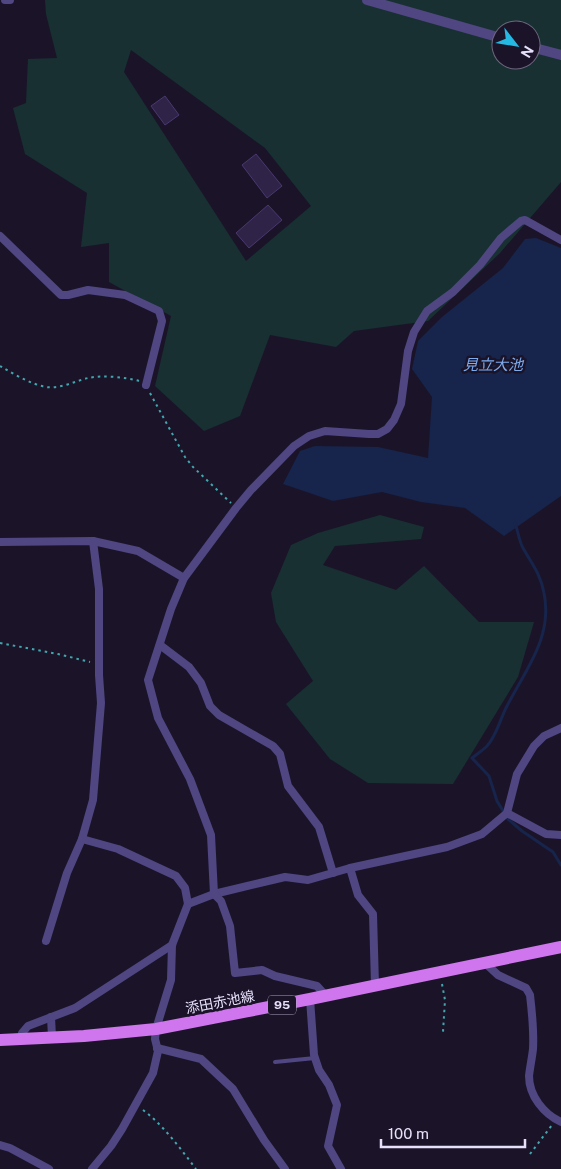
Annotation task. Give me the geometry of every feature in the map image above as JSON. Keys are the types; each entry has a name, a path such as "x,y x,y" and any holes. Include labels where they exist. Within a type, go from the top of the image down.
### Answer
{"main road":[{"name":"添田赤池線","path":"0,1040 156,1029 310,1000 561,947"}],"street":[{"path":"5,0 10,0"},
{"path":"367,0 491,35"},
{"path":"541,50 561,55"},
{"path":"326,996 317,986 276,976 262,970 235,973 230,926 221,902 214,894 211,834 190,779 158,718 148,680 171,609 184,578 236,508 270,469 294,446 309,436 325,431 378,434 387,429 394,420 401,404 408,351 414,332 427,312 453,292 480,265 500,238 514,226 525,220 561,240"},
{"path":"0,236 61,295 88,290 125,294 159,311 162,321 146,385"},
{"path":"0,542 93,541 138,551 184,578"},
{"path":"46,941 68,873 82,839 93,800 101,703 99,675 99,589 93,541"},
{"path":"160,644 189,667 201,683 210,706 219,715 273,746 280,754 288,786 319,826 333,873"},
{"path":"188,904 214,894 285,877 308,880 350,868 447,846 482,834 507,813 516,774 534,746 544,736 561,728"},
{"path":"507,813 546,834 561,835"},
{"path":"82,839 118,849 176,876 185,888 188,904 172,945 171,980 156,1029 155,1039 158,1051 153,1073 111,1146 92,1169"},
{"path":"350,868 358,895 373,914 375,985"},
{"path":"21,1039 22,1032 28,1026 75,1008 172,945"},
{"path":"484,962 498,975 526,988 530,995 533,1049 530,1085 533,1096 544,1110 559,1120"},
{"path":"310,1000 315,1058 337,1105 328,1146 341,1169"},
{"path":"50,1017 52,1037"},
{"path":"157,1048 201,1059 233,1089 264,1140 285,1169"},
{"path":"0,1146 10,1148 49,1169"}],"lane":[{"path":"276,1062 315,1058"}],"path":[{"path":"0,366 31,382 47,387 63,386 90,377 124,378 137,380 146,385 185,457 236,508"},
{"path":"0,643 89,661 99,675"},
{"path":"441,971 445,1000 443,1032"},
{"path":"136,1104 151,1116 176,1142 196,1169"},
{"path":"530,1154 559,1120"}],"green space":[{"path":"45,0 561,0 561,182 500,253 428,321 354,331 336,347 270,335 240,416 204,431 155,386 171,316 109,282 109,243 81,247 87,193 25,154 13,108 26,103 28,59 57,58 46,14","holes":["131,50 265,148 311,206 246,261 124,72"]},
{"path":"380,515 424,527 421,539 335,546 323,565 396,590 424,566 479,622 534,622 518,677 453,784 368,783 330,759 286,704 313,681 276,622 271,593 291,545 318,533"}],"water":[{"name":"見立大池","path":"536,238 561,248 561,496 504,536 465,508 421,502 382,492 333,501 283,484 300,451 315,446 378,447 428,458 432,397 412,369 418,341 442,317 503,268 525,239"}],"building":[{"path":"165,96 179,115 165,125 151,106"},
{"path":"256,154 282,186 267,198 242,165"},
{"path":"268,205 282,220 249,248 236,233"}],"waterway":[{"path":"515,523 522,545 543,587 546,609 545,624 536,652 507,706 493,737 487,746 472,758 489,776 497,801 508,819 553,852 561,865"}]}
